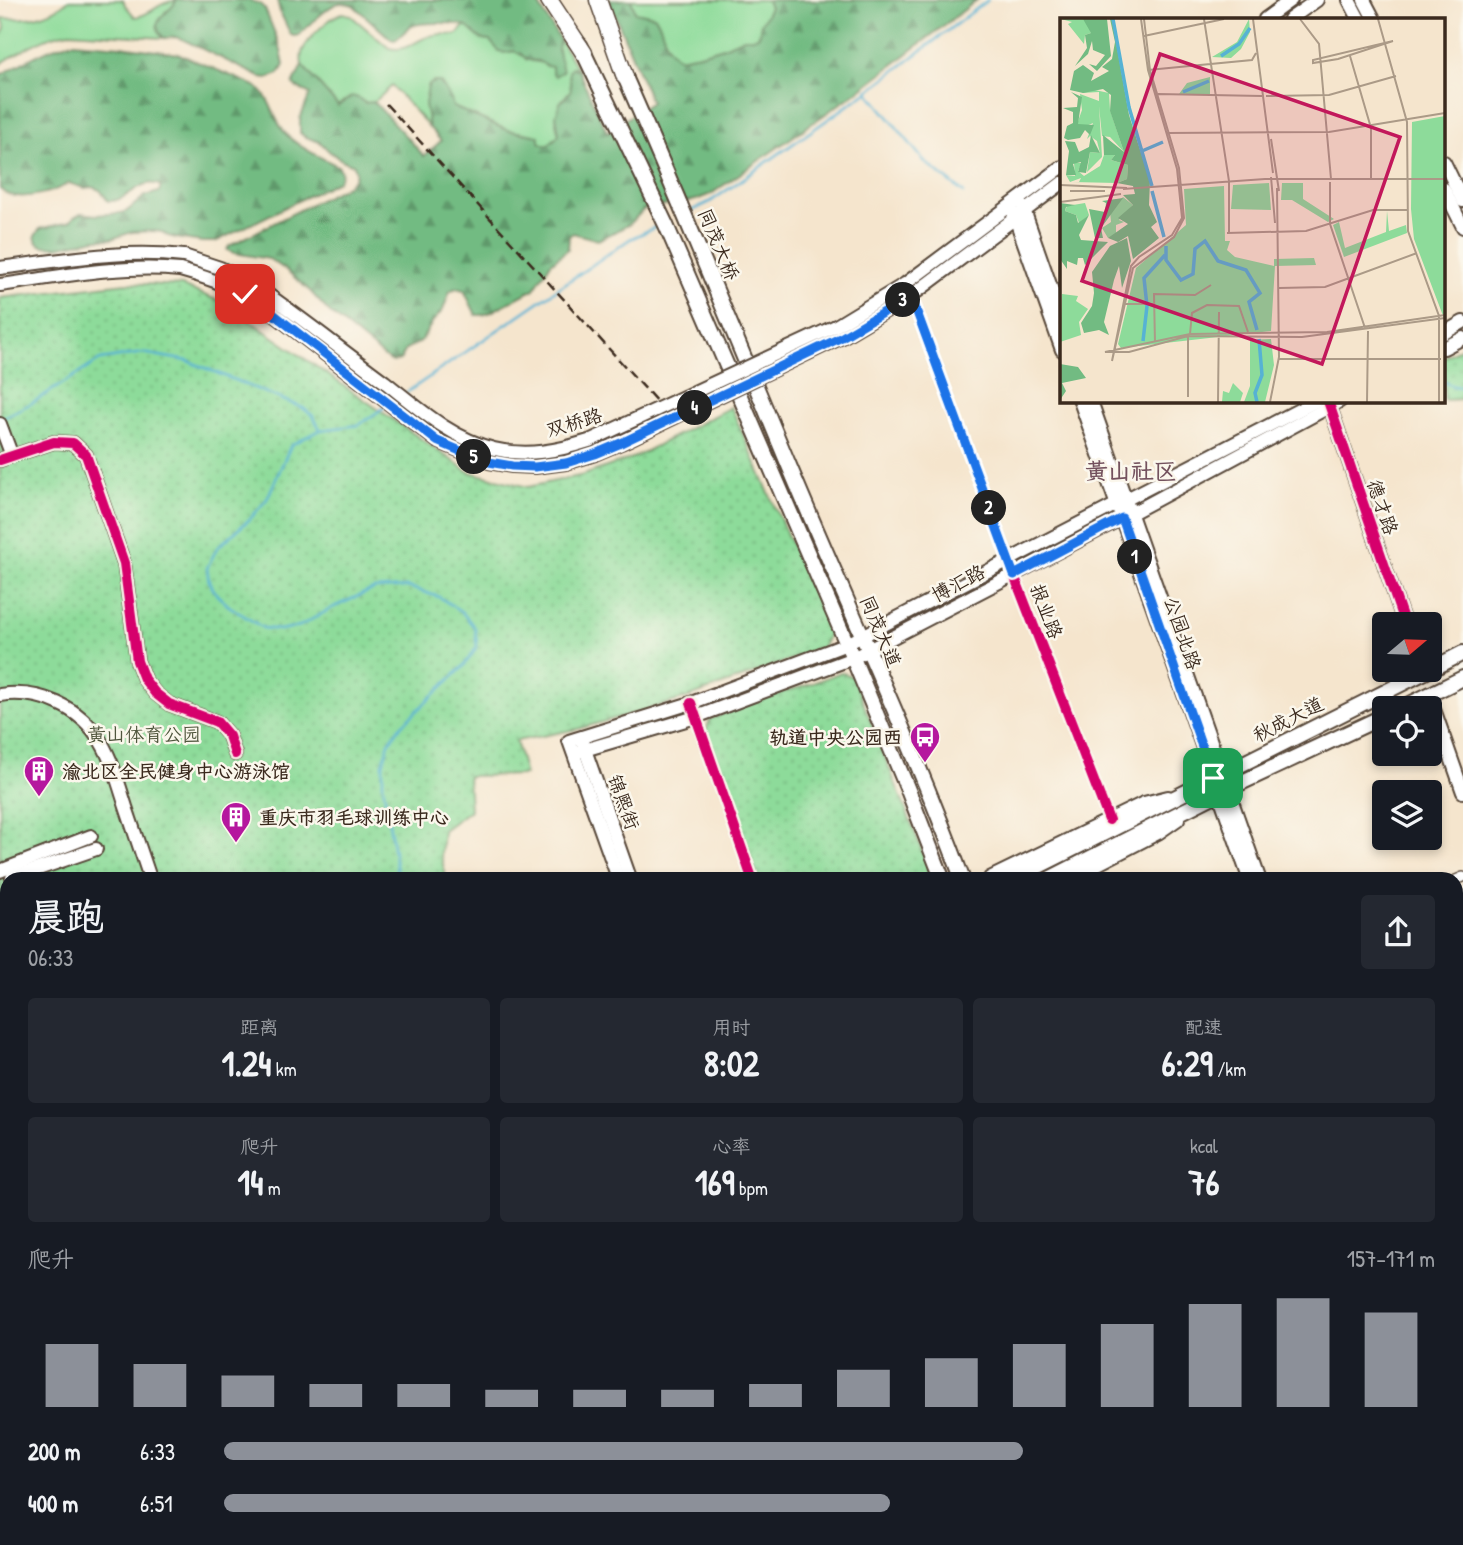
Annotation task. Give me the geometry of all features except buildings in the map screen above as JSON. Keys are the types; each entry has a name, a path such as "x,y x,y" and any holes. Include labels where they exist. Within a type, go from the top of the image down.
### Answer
{"highway":[{"path":"549,0 584,53"},
{"path":"598,0 625,77"}],"main road":[{"path":"558,0 584,53"},
{"path":"590,0 625,77"},
{"path":"1266,18 1291,0"},
{"path":"1291,18 1317,0"},
{"path":"1349,0 1358,18"},
{"path":"1364,0 1373,18"},
{"name":"同茂大道","path":"584,53 666,225 850,651 940,872"},
{"name":"同茂大桥","path":"625,77 687,217 762,399"},
{"path":"1446,166 1463,201"},
{"name":"双桥路","path":"0,285 123,268 180,270 216,280 245,294 267,309 437,441 489,462 535,467 566,463 634,437 911,296 1016,202 1060,169"},
{"name":"双桥路","path":"0,268 122,253 156,253 184,256 220,268 251,283 446,429 492,449 536,453 589,441 839,331 905,284 1020,215 1060,185"},
{"path":"1446,193 1463,227"},
{"path":"1016,202 1042,277 1060,343"},
{"path":"1042,277 1060,315"},
{"path":"1446,332 1463,323"},
{"path":"1446,347 1463,338"},
{"name":"同茂大道","path":"762,399 930,793 959,872"},
{"name":"公园北路","path":"1080,402 1121,502 1217,776 1256,872"},
{"name":"公园北路","path":"1091,402 1121,502"},
{"name":"博汇路","path":"866,644 1009,561 1314,402"},
{"name":"博汇路","path":"577,746 695,717 866,644 1014,575 1333,402"},
{"name":"德才路","path":"1333,402 1401,612"},
{"path":"2,428 6,458 54,442 73,443 86,455 124,563 137,661 144,679 155,693 169,704 216,722 229,736 235,754"},
{"name":"博汇路","path":"577,746 691,703 850,651"},
{"name":"秋成大道","path":"1442,663 1463,653"},
{"path":"1463,678 1429,695 1463,792"},
{"name":"秋成大道","path":"1027,872 1403,682"},
{"path":"0,695 38,696 65,706 85,721 100,741 112,765 148,872"},
{"name":"秋成大道","path":"1063,872 1223,791 1372,722"},
{"name":"锦熙街","path":"577,746 616,872"},
{"name":"锦熙街","path":"577,746 628,872"},
{"path":"1004,872 1144,803 1188,791"},
{"name":"公园北路","path":"1223,791 1248,872"},
{"path":"1083,872 1158,833 1205,800"},
{"path":"0,871 94,842 25,872"}],"street":[{"name":"报业路","path":"911,296 1014,575 1109,820"},
{"path":"691,703 750,872"}],"green space":[{"path":"69,0 123,0 135,17 170,1 176,1 173,8 165,12 159,32 164,38 70,32 42,40 0,64 0,38 5,28 0,18 19,19 45,14"},
{"path":"174,0 249,0 260,4 265,9 280,46 284,65 279,74 268,78 260,77 182,39 164,38 157,25 161,17 174,5"},
{"path":"277,0 536,0 560,40 558,52 563,71 555,76 552,67 527,60 514,51 499,51 490,41 480,38 467,27 456,24 417,25 410,27 395,40 391,39 353,5 346,3 331,6 299,35 294,36 280,12"},
{"path":"609,0 631,0 635,12 654,16 668,46 679,58 759,36 761,24 770,8 767,0 977,0 864,87 711,194 696,200 644,209 630,224 598,240 573,233 569,236 568,249 551,263 534,289 489,313 476,315 464,290 456,288 450,291 443,310 423,338 419,343 407,348 400,360 393,362 387,359 329,312 286,270 269,259 227,250 229,246 347,186 354,179 354,165 330,152 320,142 300,133 300,119 310,94 293,85 302,65 338,106 352,96 365,103 374,102 424,156 441,141 429,127 425,104 428,86 434,82 440,82 453,107 507,130 539,136 539,142 544,145 559,135 556,116 560,103 571,90 569,71 572,67 578,70 607,132 651,102"},
{"path":"631,0 767,0 770,8 761,24 759,36 679,58 668,46 657,19 635,12"},
{"path":"343,13 350,15 389,48 395,49 407,47 434,35 457,34 465,25 501,50 514,51 532,61 543,63 558,52 560,40 578,70 572,67 569,71 571,90 560,103 556,123 559,135 544,145 534,135 507,130 453,107 440,82 433,82 428,86 429,127 392,86 374,102 365,103 358,98 344,101 338,106 302,65 302,56 304,48 316,32 332,18"},
{"path":"73,42 179,54 255,86 265,96 277,121 290,138 338,166 341,172 338,181 215,242 176,238 155,231 132,232 111,239 96,239 58,247 37,243 35,236 40,229 69,222 81,213 96,215 127,211 145,196 159,192 161,186 147,184 122,198 108,201 100,190 69,183 44,193 24,196 15,196 0,189 0,75 44,52"},
{"name":"黄山体育公园","path":"126,283 182,286 224,303 469,472 528,487 584,475 635,457 731,407 830,632 822,648 687,698 578,729 516,741 525,775 468,776 470,810 443,830 441,855 445,872 0,872 0,298"},
{"path":"1463,347 1463,399 1446,400 1446,356"},
{"path":"841,672 853,677 931,872 756,872 706,731 710,719 768,696"}],"waterway":[{"path":"689,212 710,202 867,92 988,0"},
{"path":"868,92 925,162 964,193"},
{"path":"406,393 630,239 660,225"},
{"path":"0,419 32,403 100,360 143,353 188,361 303,408 313,416 320,429"},
{"path":"1446,383 1463,387"},
{"path":"386,406 359,425 320,430 291,445 267,499 251,518 217,548 207,568 209,582 217,595 263,628 280,630 300,626 374,589 408,587 439,597 462,612 475,628 477,647 463,667 399,728 389,743 383,764 383,785 397,872"}],"railway":[{"path":"386,104 660,405"}],"cycle path":[{"path":"911,296 1014,575 1109,820"},
{"path":"1328,402 1401,612"},
{"path":"0,460 54,442 73,443 86,455 124,563 137,661 144,679 155,693 169,704 217,722 229,736 235,754"},
{"path":"691,703 750,872"}],"place":[{"name":"轨道中央公园西","path":"925,764"},
{"name":"渝北区全民健身中心游泳馆","path":"39,798"},
{"name":"重庆市羽毛球训练中心","path":"236,844"}],"district":[{"name":"黄山社区","path":"1131,470"}],"route":[{"path":"245,294 437,441 489,462 535,467 566,463 621,443 842,337 911,296 1014,575 1122,518 1213,778"}]}
